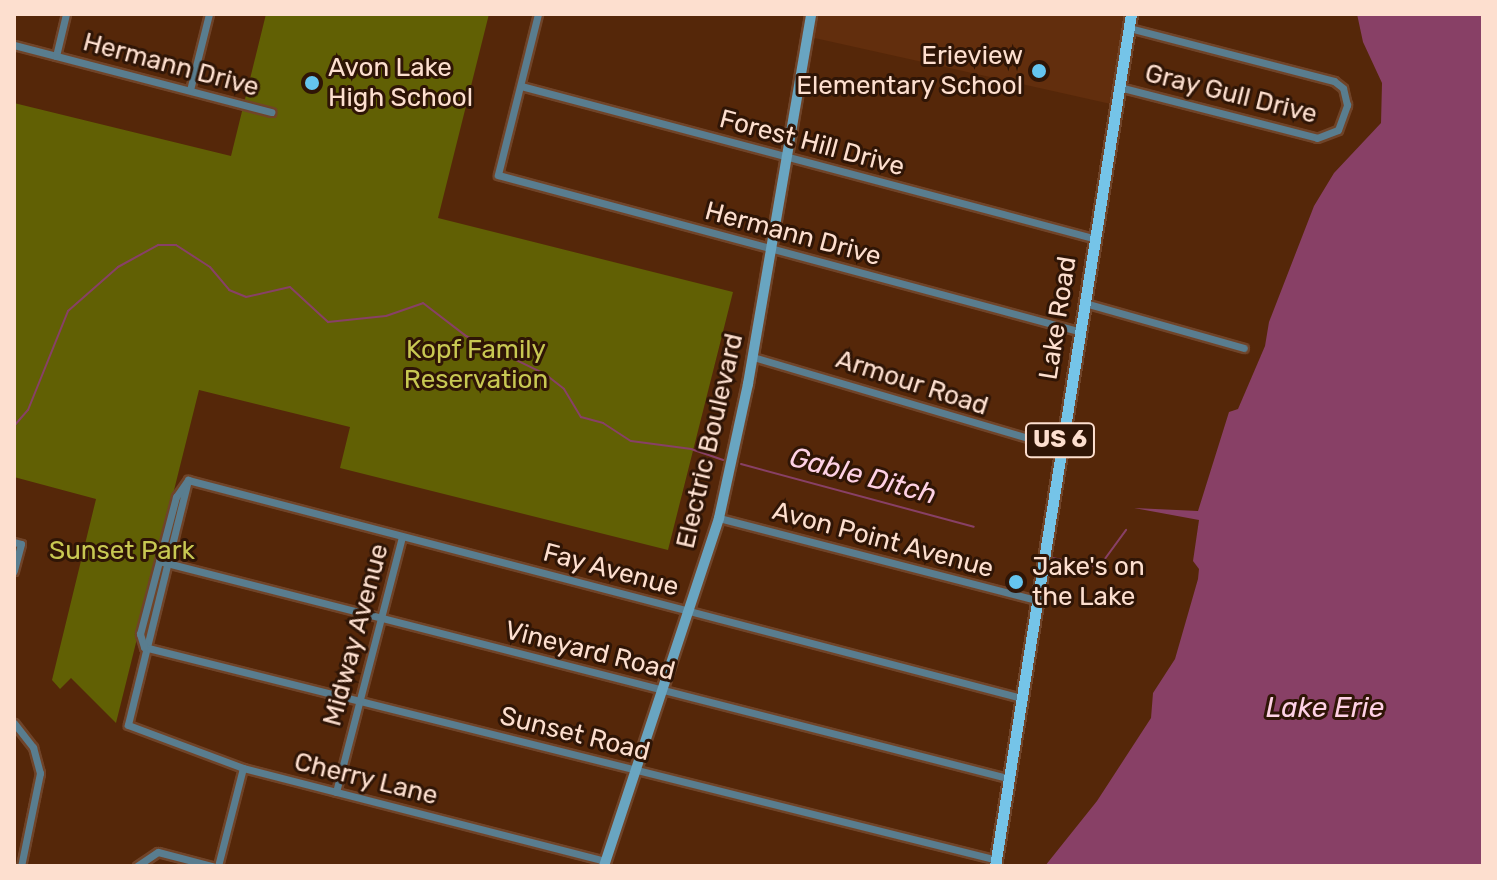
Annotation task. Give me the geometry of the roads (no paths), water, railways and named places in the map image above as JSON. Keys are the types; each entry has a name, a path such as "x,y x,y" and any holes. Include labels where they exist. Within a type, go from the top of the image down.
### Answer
{"main road":[{"name":"Lake Road","path":"996,863 1082,302 1131,14"}],"street":[{"path":"56,56 66,14"},
{"path":"190,90 209,14"},
{"path":"521,86 538,14"},
{"name":"Electric Boulevard","path":"604,864 719,518 753,357 811,14"},
{"name":"Gray Gull Drive","path":"1119,87 1317,138 1334,134 1347,100 1334,81 1129,28"},
{"name":"Hermann Drive","path":"14,45 271,112"},
{"name":"Hermann Drive","path":"521,86 498,175 1078,331"},
{"name":"Forest Hill Drive","path":"521,86 1093,238"},
{"path":"1082,302 1244,348"},
{"name":"Armour Road","path":"753,357 1059,447"},
{"name":"Fay Avenue","path":"163,562 176,497 188,480 1022,698"},
{"name":"Avon Point Avenue","path":"719,518 1036,600"},
{"name":"Midway Avenue","path":"336,792 402,536"},
{"path":"14,571 18,543"},
{"path":"144,647 140,634 163,562"},
{"name":"Vineyard Road","path":"163,562 1011,779"},
{"name":"Sunset Road","path":"144,647 996,863"},
{"name":"Cherry Lane","path":"144,647 125,720 170,745 243,768 604,864"},
{"path":"14,723 33,747 40,773 21,866"},
{"path":"137,866 158,852 215,866 243,768"}],"water":[{"name":"Lake Erie","path":"1357,14 1483,14 1483,866 1045,866 1097,801 1151,718 1153,693 1175,659 1198,579 1199,569 1193,561 1199,520 1134,508 1198,511 1229,412 1238,409 1265,346 1269,322 1314,206 1334,173 1381,123 1382,83 1363,42"}],"waterway":[{"name":"Gable Ditch","path":"14,426 28,410 68,311 118,267 158,245 176,245 210,267 229,290 246,297 290,287 328,322 386,316 423,303 466,336 545,374 564,389 581,417 603,423 631,441 691,449 723,460"},
{"name":"Gable Ditch","path":"741,464 974,527"},
{"name":"Gable Ditch","path":"1052,558 1099,567 1126,530"}],"place":[{"name":"Erieview Elementary School","path":"1039,71"},
{"name":"Avon Lake High School","path":"312,83"},
{"name":"Jake's on the Lake","path":"1016,582"}],"park label":[{"name":"Kopf Family Reservation","path":"476,365"},
{"name":"Sunset Park","path":"122,551"}]}
